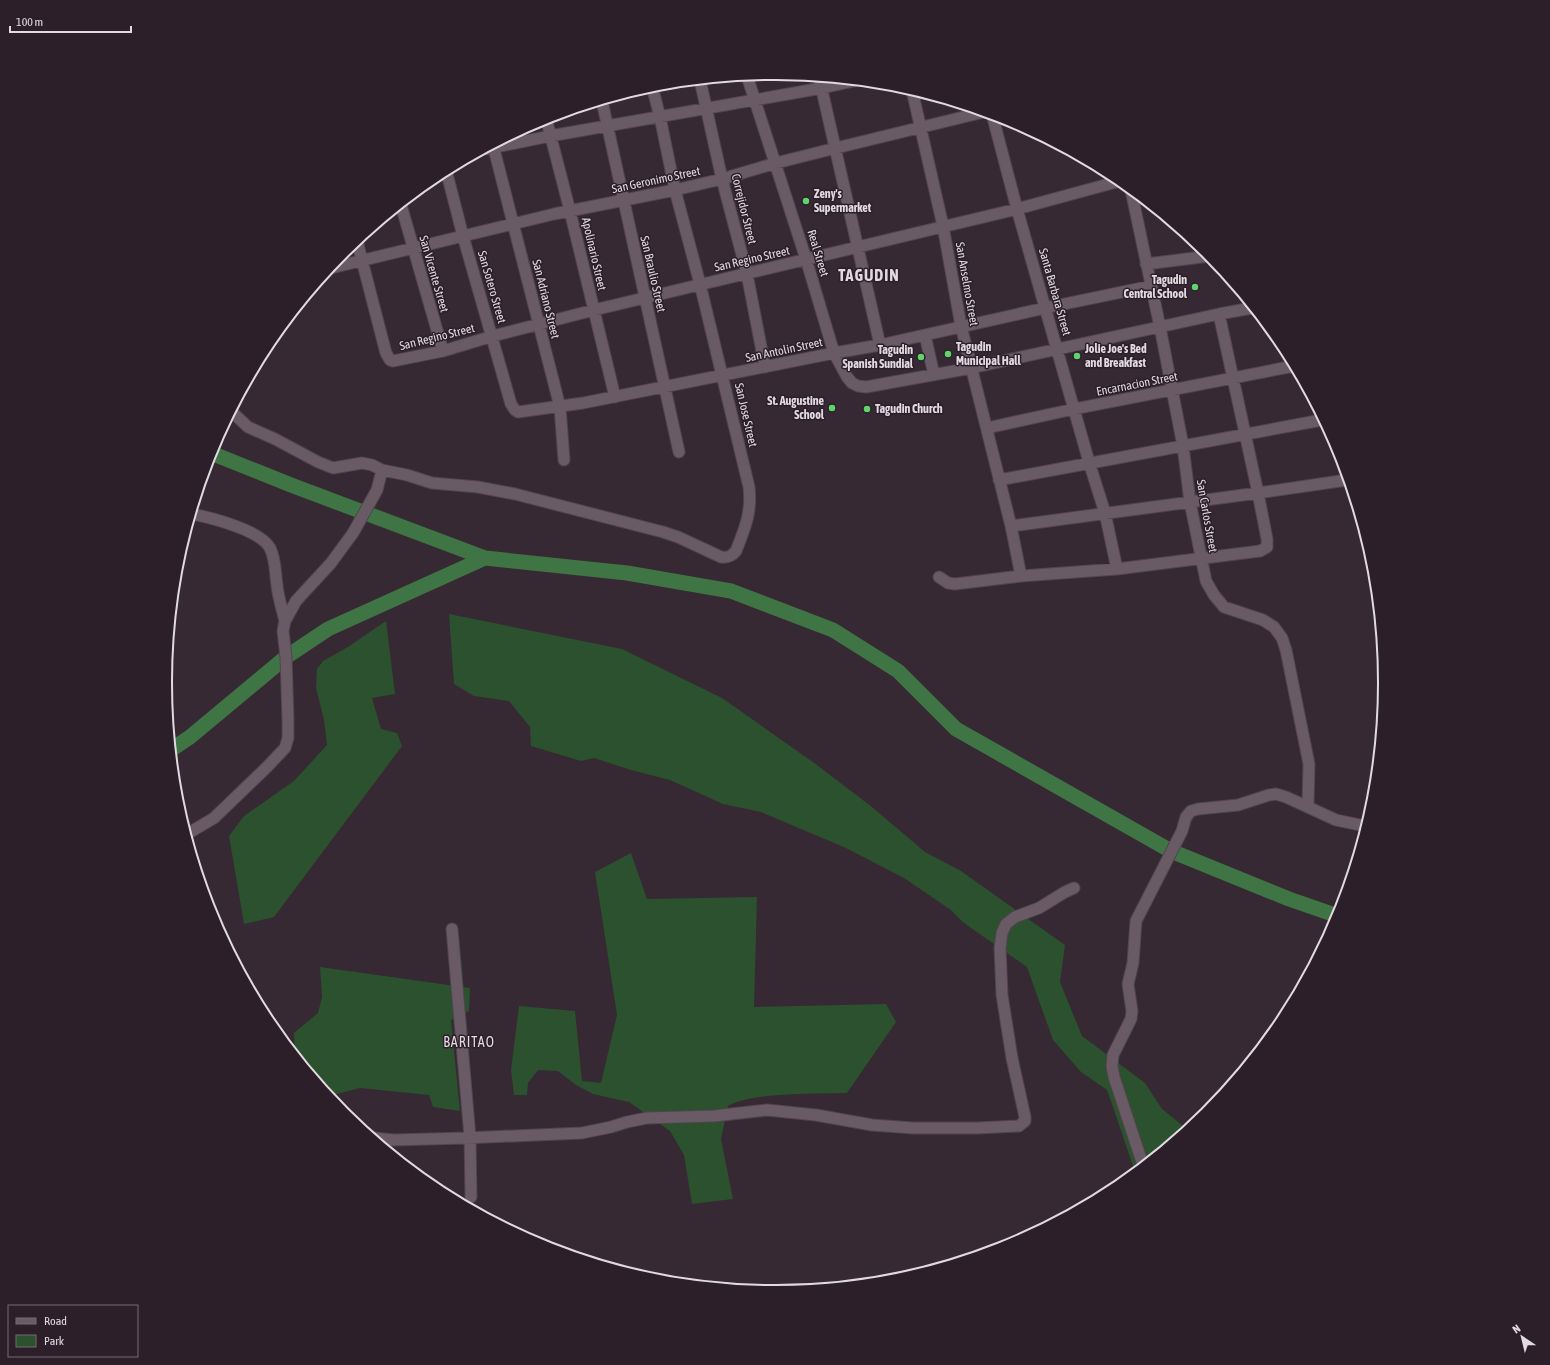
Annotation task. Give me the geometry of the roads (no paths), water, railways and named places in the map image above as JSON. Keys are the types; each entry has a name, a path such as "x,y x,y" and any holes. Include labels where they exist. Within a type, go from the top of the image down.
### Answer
{"street":[{"name":"Real Street","path":"748,81 776,163 834,353 847,377 852,383 858,386 866,387 934,375"},
{"path":"502,146 707,107 754,100 821,83 880,345"},
{"name":"Correjidor Street","path":"701,84 722,179 747,274 765,367"},
{"name":"San Jose Street","path":"382,470 407,475 432,483 478,487 515,494 663,532 725,558 733,555 736,551 747,522 751,502 749,487 723,376 675,190 654,93"},
{"name":"San Anselmo Street","path":"914,97 943,226 961,326 1011,526 1021,576"},
{"name":"San Braulio Street","path":"603,106 666,387 679,452"},
{"name":"San Geronimo Street","path":"340,266 513,223 722,179 776,163 975,114"},
{"name":"Santa Barbara Street","path":"994,121 1017,209 1105,513 1117,569"},
{"name":"Apolinario Street","path":"547,125 615,397"},
{"name":"San Adriano Street","path":"492,151 513,223 560,407 564,460"},
{"name":"San Sotero Street","path":"448,177 511,404 515,410"},
{"name":"San Regino Street","path":"363,260 386,353 390,360 443,351 493,336 645,297 1017,209 1112,183"},
{"name":"San Carlos Street","path":"1133,198 1160,327 1182,446 1190,502 1206,581 1218,601 1231,610 1264,620 1274,628 1282,638 1286,650 1308,764 1308,806"},
{"name":"San Vicente Street","path":"402,210 443,351"},
{"path":"359,247 363,260"},
{"path":"1146,264 1202,257"},
{"name":"San Antolin Street","path":"515,410 521,412 560,407 723,376 880,345 961,326 1151,286"},
{"path":"925,335 934,375 1247,309"},
{"path":"939,577 948,583 955,584 1021,576 1117,569 1260,551 1267,547 1267,539 1258,494 1219,314"},
{"name":"Encarnacion Street","path":"987,428 1074,409 1288,367"},
{"path":"191,831 214,818 285,748 288,738 288,720 286,656 282,632 285,621 296,601 331,563 353,533 377,490 382,470 372,465 362,463 333,468 248,427 235,415"},
{"path":"999,480 1089,462 1317,421"},
{"path":"1011,526 1258,494 1343,481"},
{"path":"197,515 208,517 240,528 261,538 270,547 274,559 276,584 285,621"},
{"path":"1141,1160 1114,1076 1112,1066 1113,1055 1131,1019 1132,1011 1128,984 1133,963 1136,920 1182,831 1186,817 1191,812 1198,809 1238,805 1276,794 1286,796 1336,820 1360,825"},
{"path":"383,1139 394,1140 582,1133 647,1118 714,1116 767,1110 816,1115 872,1125 913,1128 977,1128 1019,1126 1025,1121 1025,1117 1012,1058 1002,995 1000,948 1002,933 1006,924 1015,917 1039,908 1074,888"},
{"path":"452,929 470,1137 471,1197"}],"waterway":[{"path":"217,455 485,558 627,573 731,591 833,630 898,671 956,729 1171,851 1289,899 1332,914"},
{"path":"176,746 190,737 286,657 328,629 485,558"}],"place":[{"name":"Zeny's Supermarket","path":"806,201"},
{"name":"Tagudin Central School","path":"1195,287"},
{"name":"Tagudin Municipal Hall","path":"948,354"},
{"name":"Jolie Joe's Bed and Breakfast","path":"1077,356"},
{"name":"Tagudin Spanish Sundial","path":"921,357"},
{"name":"St. Augustine School","path":"832,408"},
{"name":"Tagudin Church","path":"867,409"}],"district":[{"name":"TAGUDIN","path":"869,275"},
{"name":"BARITAO","path":"469,1042"}]}
